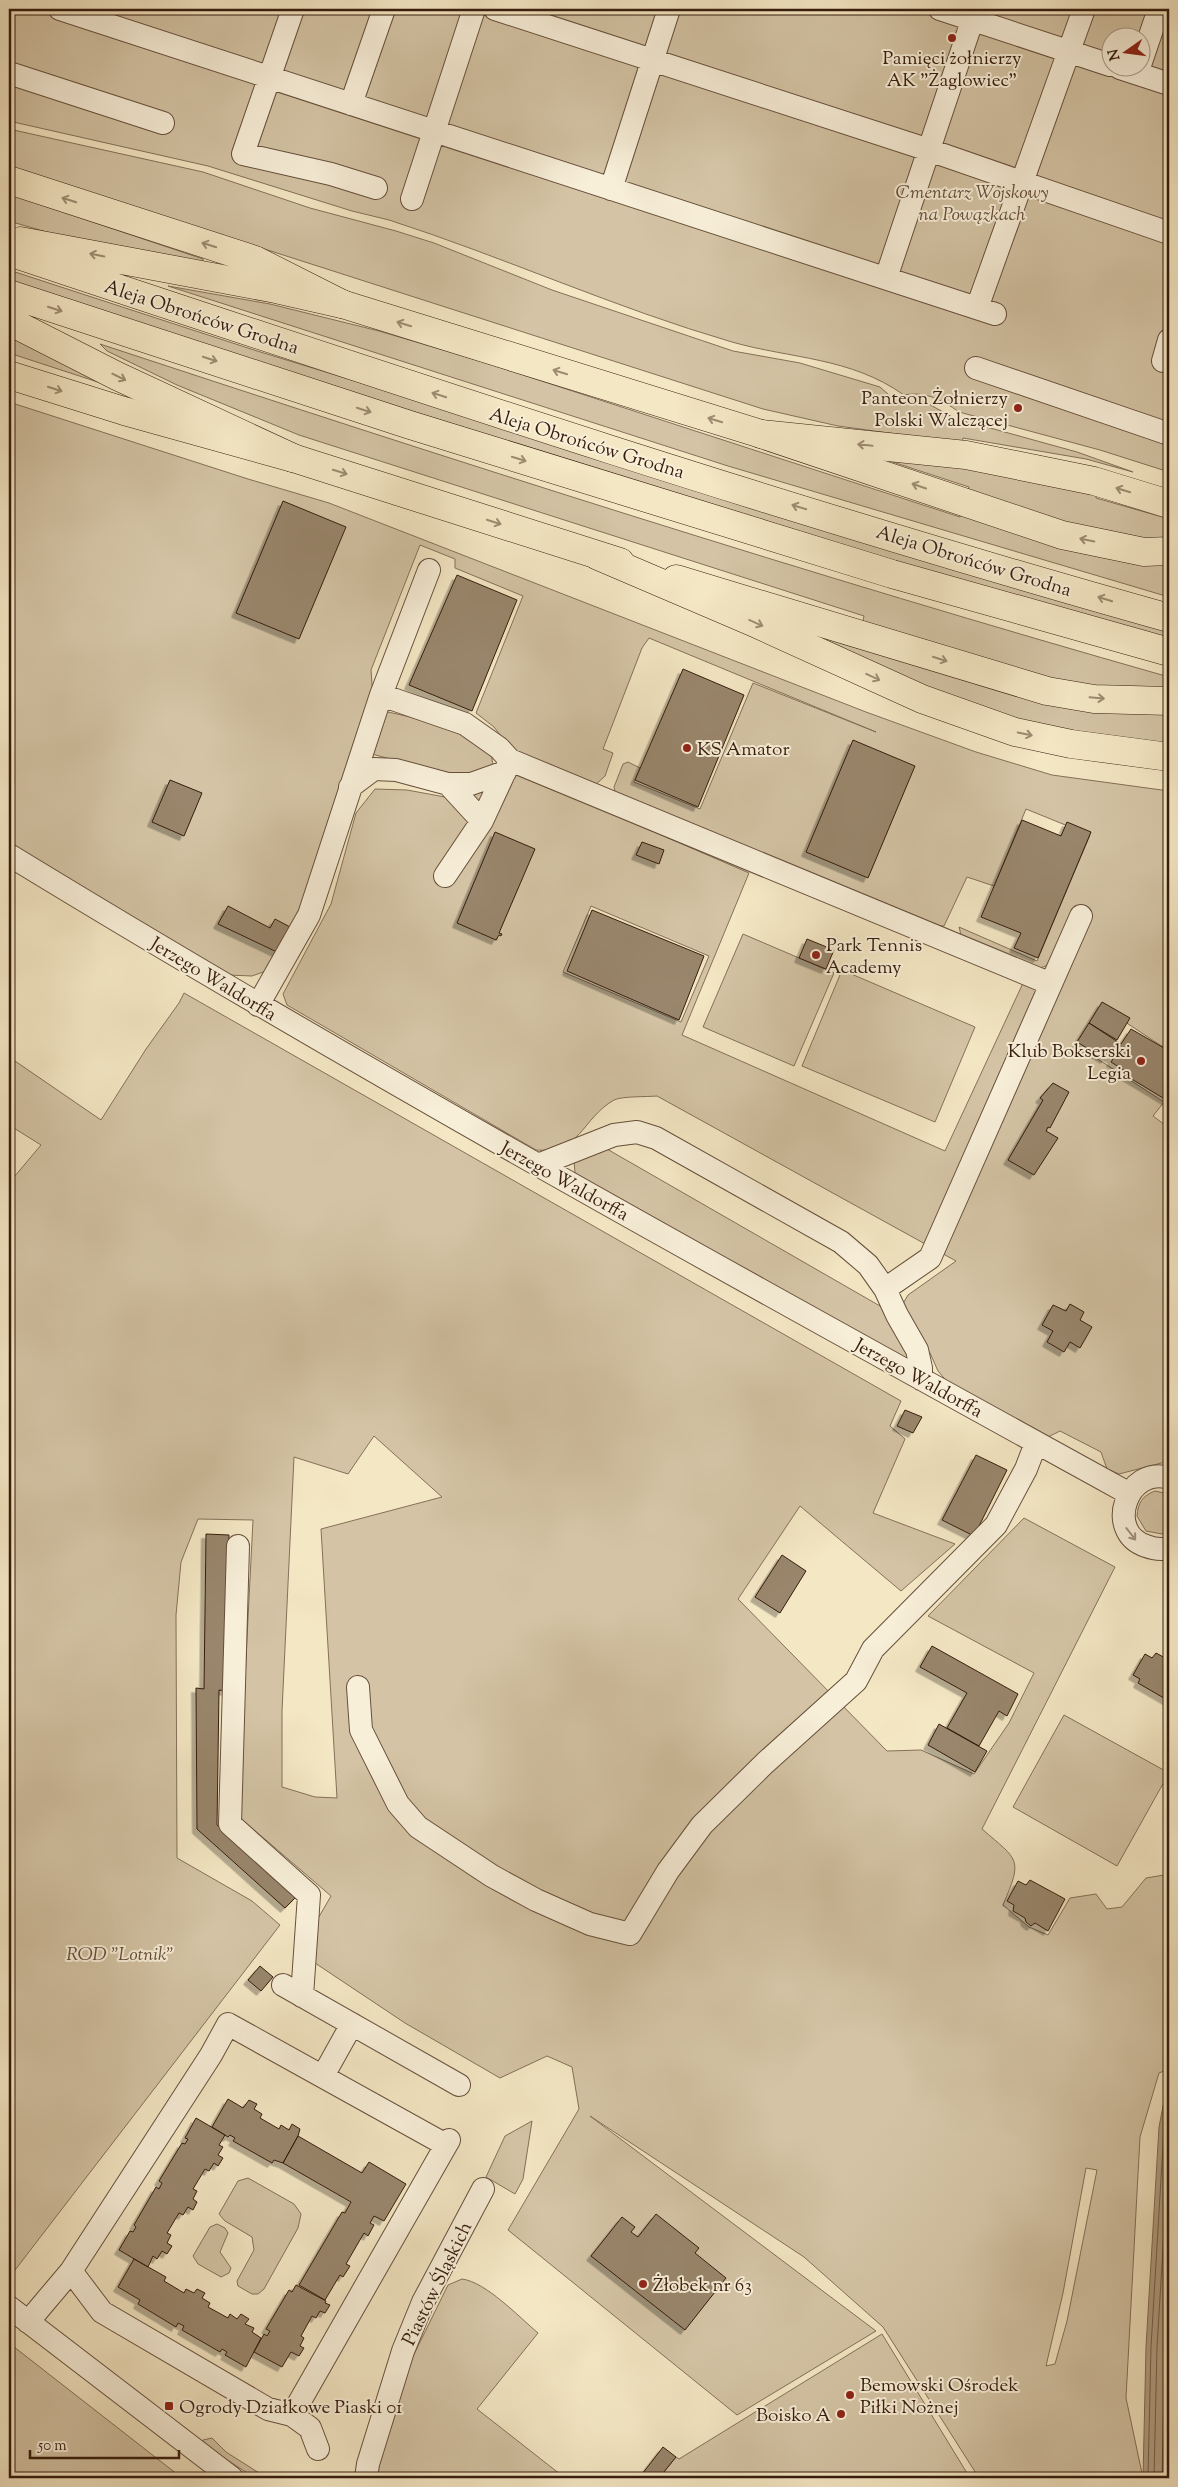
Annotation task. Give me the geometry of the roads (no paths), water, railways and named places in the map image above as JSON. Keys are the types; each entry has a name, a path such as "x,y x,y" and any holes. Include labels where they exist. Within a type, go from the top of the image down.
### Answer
{"main road":[{"path":"9,180 255,260 342,304"},
{"path":"9,238 276,289 342,304 762,434 1062,535 1144,552 1169,551"},
{"name":"Aleja Obrońców Grodna","path":"9,252 486,410 846,522 1169,618"},
{"name":"Aleja Obrońców Grodna","path":"9,294 410,425 873,568 1169,652"},
{"path":"9,321 118,376 293,458"},
{"path":"9,375 133,414 293,458 598,556 860,633 1046,691 1094,698 1169,700"},
{"path":"762,434 966,455 1094,482 1169,504"},
{"path":"598,556 757,624 922,699 1015,732 1071,744 1169,757"}],"street":[{"path":"60,9 986,311 1022,182 1084,9"},
{"path":"293,9 271,78 243,154 331,174 376,188"},
{"path":"352,104 384,9"},
{"path":"412,199 474,9"},
{"path":"495,9 929,150 1169,233"},
{"path":"611,189 669,9"},
{"path":"940,9 974,14 1100,62"},
{"path":"1150,30 1159,9"},
{"path":"886,278 974,14"},
{"path":"9,73 163,123"},
{"path":"1150,75 1169,84"},
{"path":"1163,361 1169,340"},
{"path":"976,368 1169,434"},
{"path":"258,1005 309,915 381,695 429,570"},
{"path":"381,695 465,724 499,748 507,766 1051,984"},
{"path":"350,787 374,769 396,770 448,784 472,784 507,766"},
{"path":"445,876 482,822 507,766"},
{"path":"448,784 482,822"},
{"name":"Jerzego Waldorffa","path":"9,855 258,1005 538,1165 1128,1494"},
{"path":"885,1290 930,1258 1081,916"},
{"path":"538,1165 614,1136 637,1132 656,1138 841,1242 868,1265 885,1290 897,1316 917,1350 921,1368 921,1379"},
{"path":"358,1687 361,1730 398,1804 418,1827 492,1876 536,1900 590,1924 630,1934 668,1871 702,1825 765,1763 856,1681 874,1649 996,1525 1026,1469 1036,1443"},
{"path":"1169,1478 1154,1476 1144,1480 1128,1494 1124,1505 1123,1517 1126,1528 1133,1538 1143,1546 1154,1549 1169,1548"},
{"path":"238,1546 230,1824 309,1894 293,1991 459,2085"},
{"path":"28,2322 71,2271 211,2055 228,2024 448,2142 292,2415"},
{"path":"323,2076 352,2024"},
{"name":"Piastów Śląskich","path":"363,2473 403,2351 424,2302 483,2189"},
{"path":"71,2271 102,2312 268,2408 292,2415 310,2428 318,2449"},
{"path":"9,2306 232,2478"}],"water":[{"path":"1169,2090 1169,2478 1143,2478 1146,2347 1159,2127 1164,2101"}],"place":[{"name":"Pamięci żołnierzy AK \"Żaglowiec\"","path":"952,38"},
{"name":"Panteon Żołnierzy Polski Walczącej","path":"1018,408"},
{"name":"KS Amator","path":"687,748"},
{"name":"Park Tennis Academy","path":"816,955"},
{"name":"Klub Bokserski Legia","path":"1141,1061"},
{"name":"Żłobek nr 63","path":"643,2284"},
{"name":"Bemowski Ośrodek Piłki Nożnej","path":"850,2395"},
{"name":"Ogrody Działkowe Piaski 01","path":"169,2406"},
{"name":"Boisko A","path":"841,2414"}],"park label":[{"name":"Cmentarz Wojskowy na Powązkach","path":"972,202"},
{"name":"ROD \"Lotnik\"","path":"120,1953"}]}
